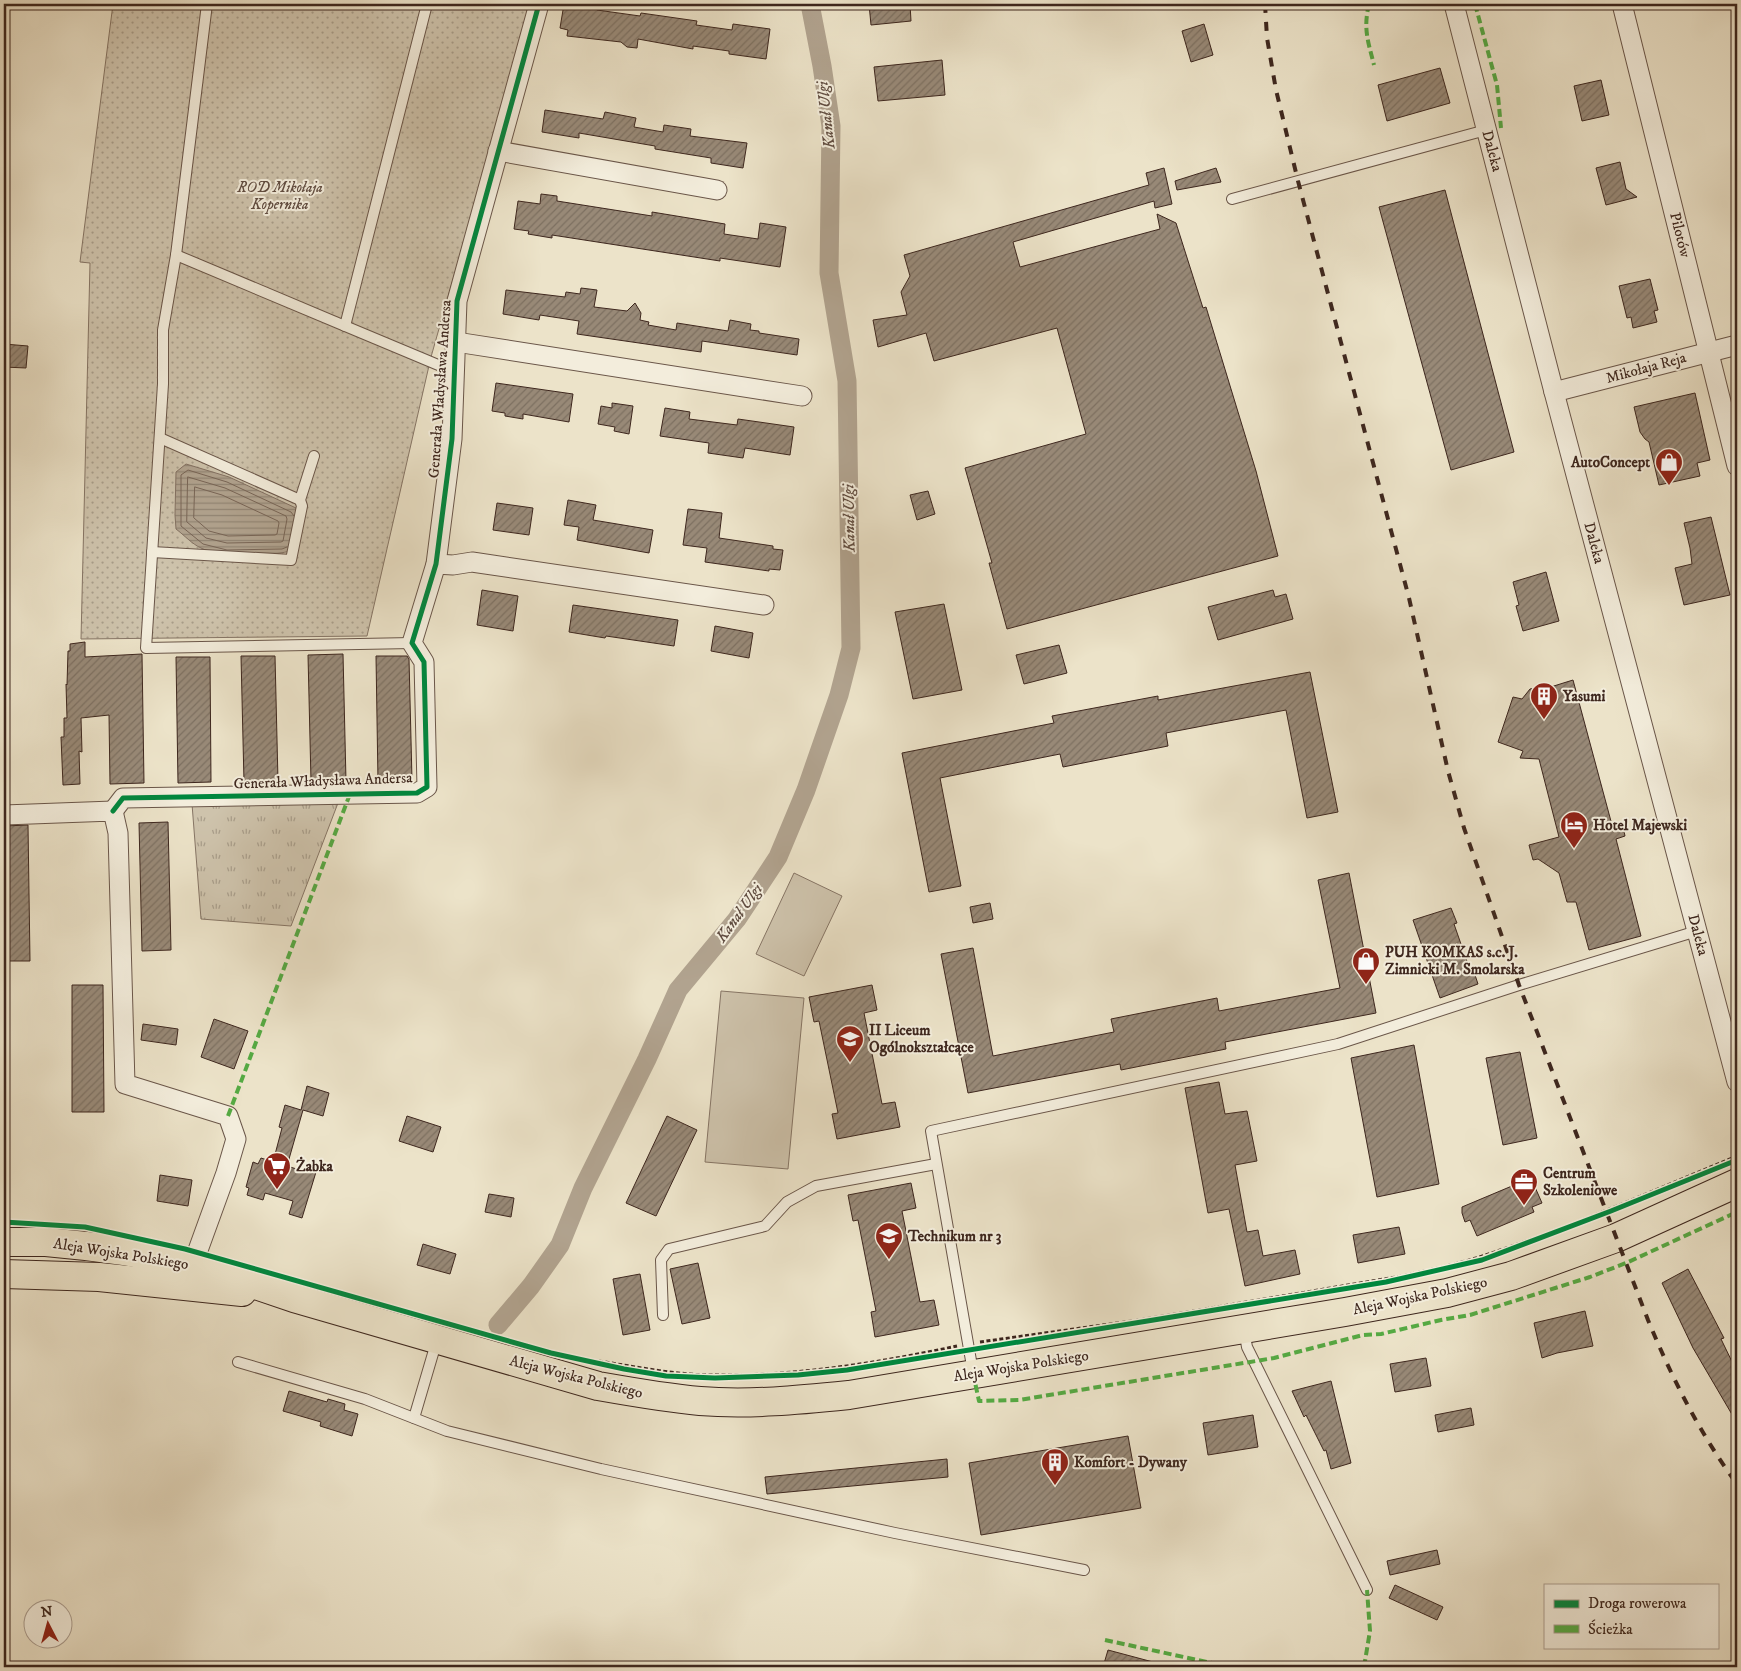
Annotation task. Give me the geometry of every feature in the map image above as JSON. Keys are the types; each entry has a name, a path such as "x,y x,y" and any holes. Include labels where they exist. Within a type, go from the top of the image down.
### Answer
{"main road":[{"name":"Aleja Wojska Polskiego","path":"4,1242 46,1242 86,1246 193,1264 294,1298 598,1386 654,1396 702,1401 804,1400 848,1395 970,1356 1244,1329 1441,1294 1511,1276 1616,1238 1737,1183"},
{"name":"Aleja Wojska Polskiego","path":"4,1274 99,1277 294,1298"}],"street":[{"name":"Generała Władysława Andersa","path":"113,811 123,798 417,793 427,787 424,662 412,643 436,564 452,439 457,301 539,4"},
{"name":"Daleka","path":"1454,4 1554,392 1737,1082"},
{"name":"Pilotów","path":"1622,4 1737,466"},
{"path":"498,151 717,190"},
{"name":"Generała Władysława Andersa","path":"456,342 802,396"},
{"name":"Mikołaja Reja","path":"1554,392 1737,345"},
{"path":"436,564 453,566 472,562 764,605"},
{"path":"4,815 113,811 118,833 125,1084 228,1116 236,1139 226,1173 193,1264"}],"lane":[{"path":"207,4 176,255 163,330 163,384 146,648 412,643"},
{"path":"345,326 427,4"},
{"path":"1232,199 1486,130"},
{"path":"176,255 455,372"},
{"path":"160,438 300,500"},
{"path":"152,552 291,560 302,506 300,500 314,456"},
{"path":"970,1356 931,1131 1338,1044 1519,985 1697,931"},
{"path":"663,1315 660,1260 669,1249 765,1226 787,1202 816,1186 936,1164"},
{"path":"1244,1329 1250,1354 1367,1590"},
{"path":"414,1418 437,1340"},
{"path":"238,1362 365,1399 447,1431 601,1470 895,1533 1084,1570"}],"path":[{"path":"970,1356 1138,1320 1402,1276 1443,1267 1480,1257 1556,1229 1737,1156"},
{"path":"595,1361 666,1376 715,1378 798,1375 970,1356 1386,1282 1482,1260 1611,1212 1737,1160"}],"green space":[{"name":"ROD Mikołaja Kopernika","path":"113,4 531,4 431,357 367,636 81,639 90,263 80,262"},
{"path":"338,803 291,926 201,919 192,804"},
{"path":"794,873 842,896 804,976 756,954"},
{"path":"721,991 804,998 788,1169 705,1162"}],"water":[{"path":"186,464 229,477 296,508 299,516 293,550 260,555 220,554 191,542 176,529 175,515 176,472"}],"building":[{"path":"564,4 585,4 598,6 597,10 640,16 641,13 697,21 696,25 732,30 733,24 770,29 766,59 729,54 729,51 693,46 693,49 638,39 637,48 627,47 621,42 567,36 568,30 560,28"},
{"path":"869,4 910,4 911,21 871,25"},
{"path":"1204,24 1213,55 1191,62 1182,31"},
{"path":"942,60 945,95 878,101 874,67"},
{"path":"1440,68 1450,103 1387,121 1378,85"},
{"path":"1601,80 1609,115 1582,121 1574,86"},
{"path":"545,110 603,119 605,112 636,118 634,127 663,132 664,125 691,129 690,136 747,143 743,168 711,163 711,158 655,149 655,146 579,133 579,138 542,132"},
{"path":"1620,162 1626,189 1637,197 1606,205 1596,168"},
{"path":"1164,168 1172,204 1155,208 1154,201 1013,242 1020,267 1160,229 1157,214 1176,223 1203,308 1206,307 1256,471 1278,556 1007,629 989,563 992,563 965,468 1086,434 1057,328 934,361 926,333 878,347 873,320 907,315 901,292 910,276 904,255 1149,185 1146,173"},
{"path":"1216,168 1221,182 1177,190 1175,181"},
{"path":"1445,190 1514,452 1451,470 1379,207"},
{"path":"541,194 557,196 557,201 652,216 652,212 725,224 724,234 758,239 760,223 786,227 780,267 720,258 720,261 552,235 552,238 528,234 529,231 514,229 518,201 540,204"},
{"path":"1650,279 1658,310 1654,311 1657,322 1633,328 1631,317 1627,318 1619,286"},
{"path":"581,288 597,290 594,307 627,311 635,303 641,313 640,320 649,322 648,325 676,330 677,323 728,331 730,320 751,324 750,330 759,331 759,333 799,339 797,355 702,341 701,352 577,334 579,321 540,315 539,320 503,314 506,290 565,297 566,292 580,294"},
{"path":"4,344 28,346 26,368 4,367"},
{"path":"496,383 573,394 569,422 523,414 523,419 505,416 505,413 492,411"},
{"path":"1695,393 1710,460 1697,463 1700,476 1659,485 1649,442 1640,432 1634,407"},
{"path":"612,403 633,406 629,434 614,431 615,427 598,424 601,406 612,408"},
{"path":"665,408 690,412 689,419 737,425 738,419 794,427 790,455 745,448 743,458 708,453 709,443 660,436"},
{"path":"928,491 935,514 917,520 910,495"},
{"path":"568,500 596,505 593,520 653,530 649,553 577,540 579,527 564,525"},
{"path":"497,503 533,508 529,535 493,530"},
{"path":"688,509 722,513 719,538 773,546 773,549 783,550 780,570 769,569 769,571 705,562 707,548 683,545"},
{"path":"1711,517 1730,595 1684,605 1675,568 1692,564 1684,523"},
{"path":"1546,572 1559,621 1523,631 1516,606 1519,605 1513,582"},
{"path":"482,590 518,596 513,631 477,625"},
{"path":"1273,590 1275,597 1286,594 1293,619 1218,640 1208,607"},
{"path":"944,604 962,690 913,699 895,612"},
{"path":"573,605 678,620 674,646 569,632"},
{"path":"715,626 753,633 749,658 711,651"},
{"path":"85,642 85,657 142,654 144,783 110,784 109,715 81,718 82,752 79,751 80,784 63,785 61,737 64,737 64,718 67,718 66,684 68,651 70,651 70,644"},
{"path":"1059,645 1067,673 1024,684 1016,655"},
{"path":"343,654 346,781 311,781 308,655"},
{"path":"241,656 275,656 278,781 244,782"},
{"path":"376,656 407,656 409,659 412,780 378,781"},
{"path":"176,657 210,657 211,782 178,783"},
{"path":"1310,672 1338,812 1307,818 1286,710 1166,733 1168,746 1063,767 1060,754 940,778 961,886 929,892 902,753 1054,723 1052,716 1158,696 1158,700"},
{"name":"Hotel Majewski","path":"1573,680 1612,825 1622,822 1625,836 1616,839 1641,936 1589,950 1576,902 1567,902 1559,873 1538,859 1533,860 1529,845 1559,837 1539,759 1520,758 1523,751 1498,742 1513,697 1522,699 1530,689 1540,687 1541,690"},
{"path":"168,822 171,950 142,951 139,823"},
{"path":"28,825 30,961 4,961 4,826"},
{"path":"1349,873 1376,1013 1225,1042 1226,1049 1121,1070 1120,1064 968,1093 941,954 973,948 993,1056 1114,1032 1111,1019 1217,998 1219,1011 1340,988 1318,880"},
{"path":"990,903 993,919 973,923 970,907"},
{"path":"1451,908 1457,923 1454,924 1470,970 1473,969 1478,984 1440,998 1413,920"},
{"path":"72,985 103,985 104,1112 72,1112"},
{"name":"II Liceum Ogólnokształcące","path":"872,985 877,1010 864,1013 882,1104 895,1102 900,1127 837,1139 832,1114 838,1113 819,1021 814,1022 809,997"},
{"path":"214,1019 248,1031 234,1069 201,1057"},
{"path":"143,1024 178,1029 176,1045 141,1040"},
{"path":"1414,1045 1439,1184 1377,1197 1351,1058"},
{"path":"1520,1052 1537,1138 1503,1145 1486,1058"},
{"path":"1219,1082 1225,1114 1247,1111 1257,1161 1235,1165 1247,1232 1258,1230 1263,1256 1295,1250 1300,1274 1245,1286 1229,1209 1208,1213 1185,1088"},
{"path":"307,1086 329,1093 323,1116 303,1110 287,1166 303,1171 304,1168 316,1172 302,1218 289,1214 293,1201 265,1193 263,1200 247,1195 249,1188 246,1187 253,1162 258,1164 261,1158 273,1162 282,1128 279,1127 285,1105 301,1110"},
{"path":"407,1116 441,1127 433,1152 399,1141"},
{"path":"667,1116 697,1130 656,1216 626,1203"},
{"path":"160,1175 192,1180 188,1206 157,1201"},
{"path":"1531,1178 1542,1203 1532,1207 1534,1212 1477,1236 1470,1220 1465,1222 1462,1207"},
{"name":"Technikum nr 3","path":"911,1183 916,1208 902,1211 920,1302 934,1300 939,1325 875,1337 871,1312 876,1311 858,1220 853,1221 848,1195"},
{"path":"489,1194 514,1198 511,1217 485,1212"},
{"path":"1399,1227 1405,1254 1358,1263 1353,1235"},
{"path":"423,1244 456,1254 450,1274 417,1265"},
{"path":"698,1263 710,1318 682,1324 670,1269"},
{"path":"1688,1269 1724,1338 1721,1339 1737,1372 1737,1423 1693,1348 1662,1283"},
{"path":"640,1274 650,1330 623,1335 613,1279"},
{"path":"1585,1311 1593,1346 1542,1358 1534,1323"},
{"path":"1426,1358 1431,1386 1395,1392 1390,1364"},
{"path":"1331,1381 1351,1463 1331,1469 1326,1450 1324,1451 1306,1415 1304,1417 1292,1391"},
{"path":"289,1391 327,1402 328,1399 345,1404 344,1410 358,1414 352,1436 320,1426 321,1422 283,1411"},
{"path":"1471,1408 1474,1425 1438,1432 1435,1415"},
{"path":"1253,1415 1258,1447 1208,1455 1203,1423"},
{"name":"Komfort - Dywany","path":"1128,1436 1141,1508 981,1535 969,1463"},
{"path":"947,1459 948,1477 767,1494 765,1477"},
{"path":"1437,1550 1440,1564 1390,1575 1387,1561"},
{"path":"1395,1585 1443,1607 1437,1620 1389,1598"},
{"path":"1108,1650 1153,1662 1152,1667 1103,1667"}],"waterway":[{"name":"Kanał Ulgi","path":"498,1325 531,1286 560,1245 583,1188 647,1059 678,990 737,919 778,857 806,790 839,695 851,648 847,381 829,273 831,126 810,4"}],"railway":[{"path":"1265,4 1267,38 1276,90 1298,181 1409,598 1448,771 1464,828 1519,985 1648,1320 1688,1405 1711,1445 1737,1484"}],"marked path":[{"path":"1369,4 1366,28 1374,65"},
{"path":"1475,4 1497,85 1501,128"},
{"path":"228,1116 350,794"},
{"path":"973,1373 979,1401 1019,1400 1274,1358 1363,1335 1381,1334 1470,1315 1590,1277 1626,1263 1737,1212"},
{"path":"1364,1667 1370,1631 1367,1590"},
{"path":"1105,1640 1230,1667"}],"cycle path":[{"path":"113,811 123,798 417,793 427,787 424,662 412,643 436,564 452,439 457,301 539,4"},
{"path":"4,1222 85,1227 185,1249 551,1353 666,1376 715,1378 798,1375 847,1370 1386,1282 1482,1260 1737,1160"}],"place":[{"name":"AutoConcept","path":"1669,486"},
{"name":"Yasumi","path":"1544,720"},
{"name":"Hotel Majewski","path":"1574,849"},
{"name":"PUH KOMKAS s.c. J. Zimnicki M. Smolarska","path":"1366,985"},
{"name":"II Liceum Ogólnokształcące","path":"850,1063"},
{"name":"Żabka","path":"277,1190"},
{"name":"Centrum Szkoleniowe","path":"1524,1206"},
{"name":"Technikum nr 3","path":"889,1260"},
{"name":"Komfort - Dywany","path":"1055,1486"}]}
